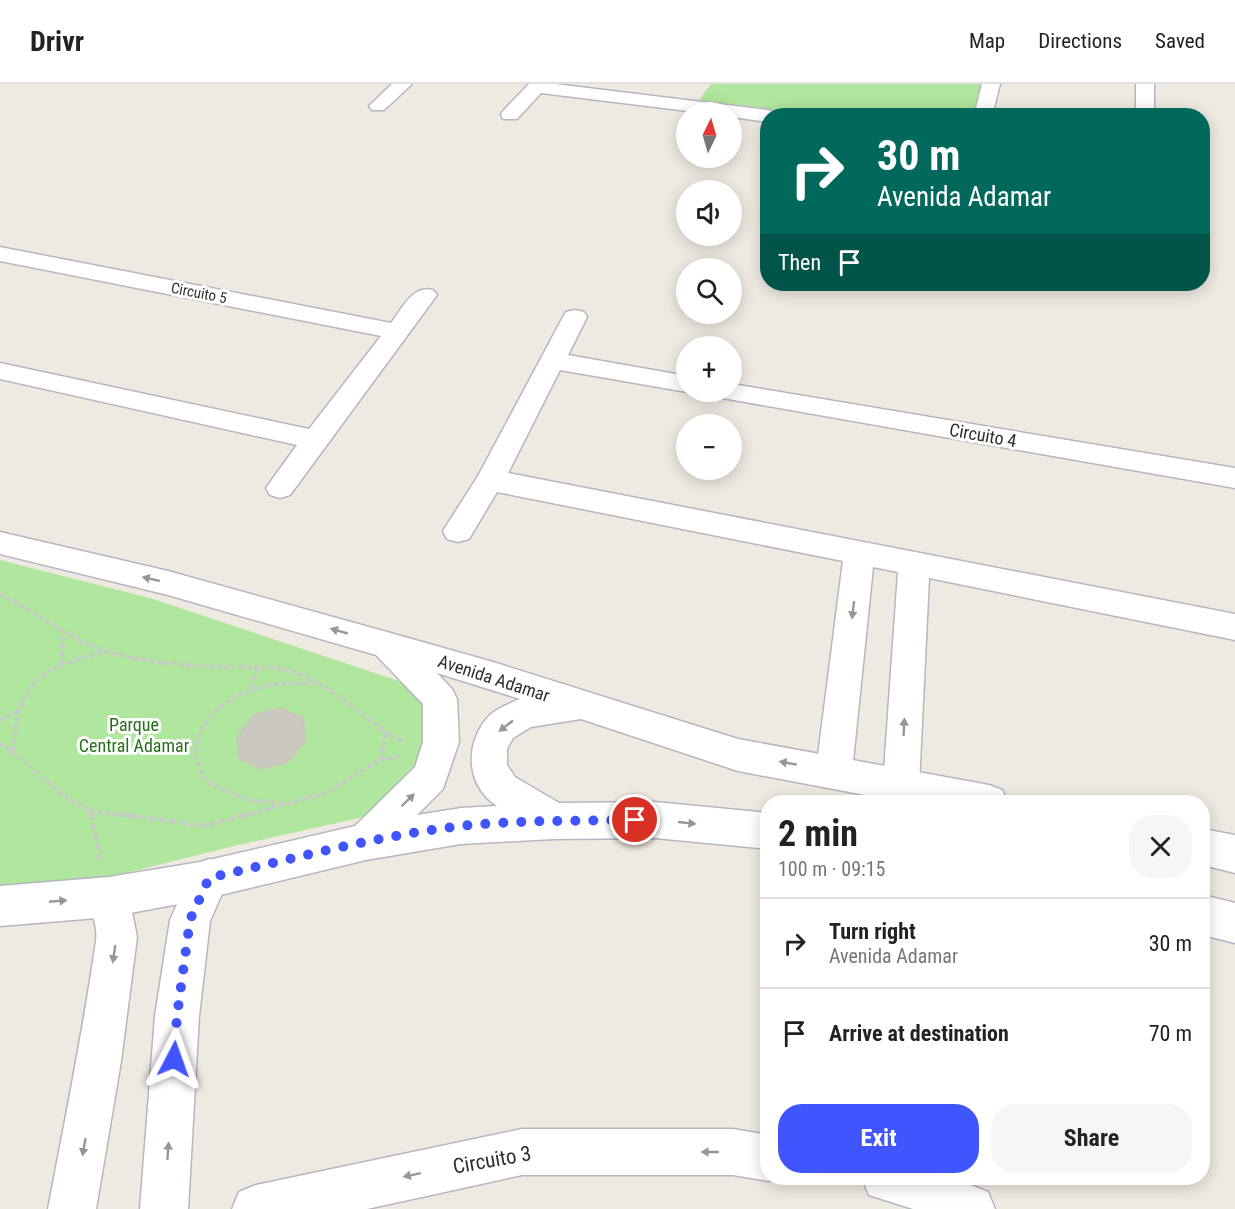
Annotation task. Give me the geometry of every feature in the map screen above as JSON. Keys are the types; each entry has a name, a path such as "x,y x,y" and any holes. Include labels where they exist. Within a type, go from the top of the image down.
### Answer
{"street":[{"path":"378,106 403,84"},
{"path":"985,108 991,84"},
{"path":"1145,84 1145,108"},
{"path":"510,115 538,86 686,98 760,114"},
{"name":"Circuito 5","path":"0,254 397,332"},
{"path":"280,488 425,295"},
{"path":"458,531 490,480 575,317"},
{"path":"554,361 676,382"},
{"path":"4,376 315,440"},
{"name":"Circuito 4","path":"742,394 1235,478"},
{"path":"490,480 1235,627"},
{"name":"Avenida Adamar","path":"0,543 168,583 387,645 493,676 738,755 834,771 953,795"},
{"path":"834,771 859,552"},
{"path":"901,785 914,562"},
{"path":"366,842 430,777 432,752 441,742 440,699 387,645"},
{"path":"554,821 502,789 489,769 489,747 501,727 524,713 581,706"},
{"path":"0,906 109,897 209,878 366,842 461,826 554,821 656,820 760,830"},
{"path":"1210,849 1235,854"},
{"path":"164,1209 177,1016 186,944 190,920 209,878"},
{"path":"72,1209 99,1061 117,938 109,897"},
{"path":"1210,917 1235,923"},
{"name":"Circuito 3","path":"256,1209 522,1152 733,1152 760,1157"},
{"path":"912,1185 971,1209"}],"path":[{"path":"0,594 12,599 63,634 106,652 169,664 296,672 319,683 360,711 386,735 432,752"},
{"path":"61,663 63,634"},
{"path":"13,751 18,710 27,692 44,674 61,663 106,652"},
{"path":"251,687 258,668"},
{"path":"288,805 245,800 206,782 195,754 201,729 212,713 229,699 251,687 276,682 319,683"},
{"path":"0,720 18,710"},
{"path":"380,760 386,735"},
{"path":"0,744 13,751 49,784 90,810 205,826 326,793 380,760 432,752"},
{"path":"90,810 109,897"}],"green space":[{"path":"711,84 981,84 974,108 763,108 742,105 742,102 699,100"},
{"name":"Parque Central Adamar","path":"0,560 150,598 414,686 438,728 390,811 238,845 94,881 0,889"}],"building":[{"path":"282,708 303,718 306,740 288,762 260,769 239,758 237,736 255,714"}],"route":[{"path":"174,1059 177,1016 190,920 209,878 366,842 461,826 635,820"}]}
